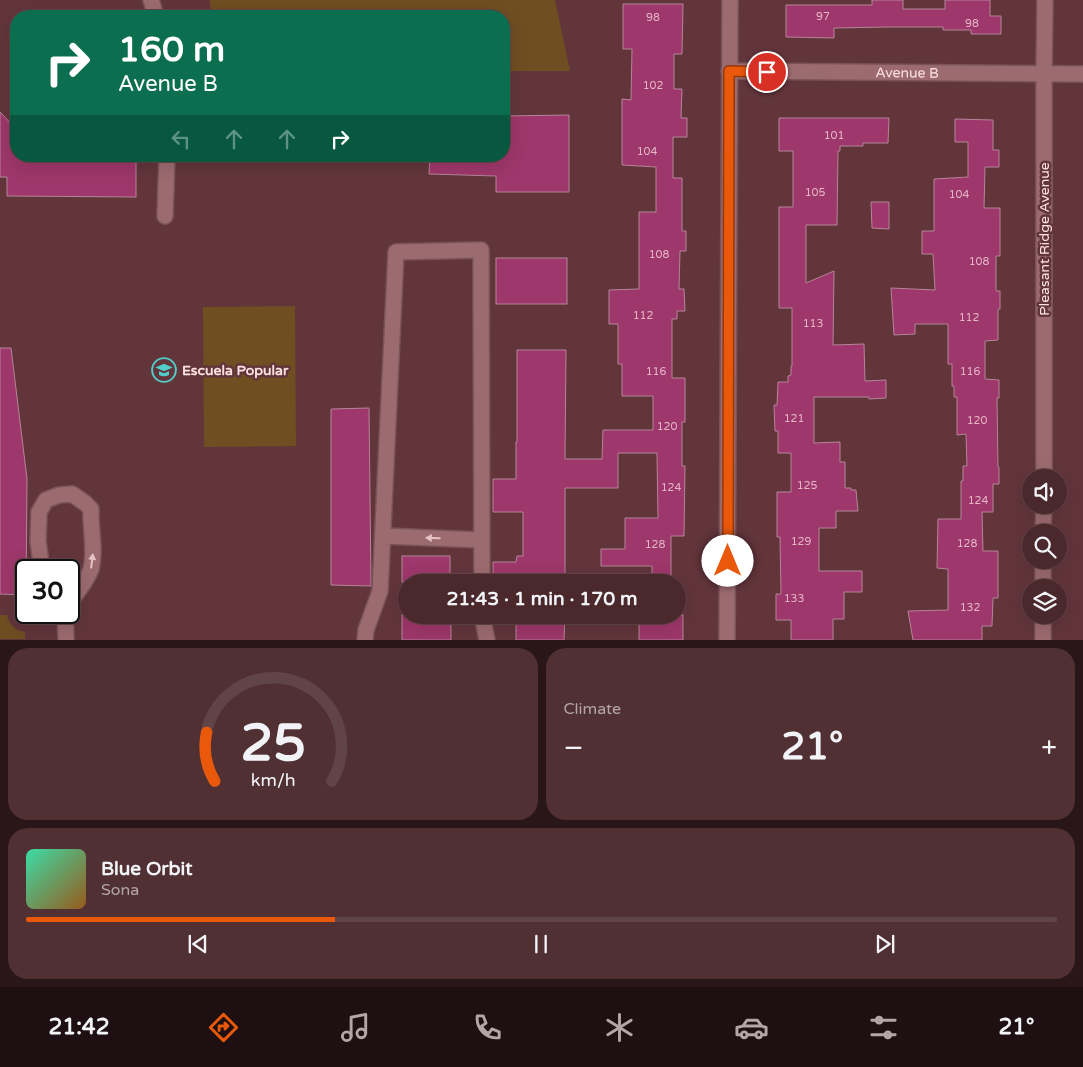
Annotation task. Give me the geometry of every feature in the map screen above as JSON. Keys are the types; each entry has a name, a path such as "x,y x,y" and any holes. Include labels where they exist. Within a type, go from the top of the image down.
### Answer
{"street":[{"path":"727,640 730,0"},
{"name":"Pleasant Ridge Avenue","path":"1044,469 1045,0"},
{"name":"Avenue B","path":"729,71 1083,74"},
{"path":"164,216 167,162"},
{"path":"365,640 366,630 380,591 396,252 481,250 482,574"},
{"path":"40,559 38,541 39,512 46,500 59,495 72,494 91,509 90,521 93,556 90,571 80,588"},
{"path":"383,536 481,540"},
{"path":"66,624 66,640"},
{"path":"484,624 487,640"},
{"path":"1043,624 1043,640"}],"shaded area":[{"path":"210,0 555,0 570,71 510,71 510,10 211,10"},
{"path":"295,306 296,446 204,447 203,307"},
{"path":"0,615 7,615 13,626 25,632 25,639 0,639"}],"building":[{"path":"872,0 903,0 903,9 945,9 945,0 990,0 990,16 1001,16 1001,34 971,34 971,30 943,30 943,27 888,27 834,28 834,38 786,37 786,5 872,5"},
{"path":"623,4 683,4 682,54 674,54 674,89 682,89 681,118 687,118 687,137 673,137 673,178 682,178 682,231 686,231 686,251 680,251 679,289 684,289 685,311 677,311 677,319 672,319 672,378 685,378 685,422 682,422 682,466 685,466 684,536 671,536 671,574 652,574 652,566 601,566 601,549 625,549 625,518 658,518 657,453 618,453 618,488 565,488 565,574 493,574 493,562 516,562 517,556 523,556 523,512 493,512 493,479 516,479 517,350 566,350 565,459 602,459 603,430 653,430 653,396 622,396 622,364 618,364 618,324 609,324 609,290 639,289 639,212 656,212 656,167 622,165 622,99 631,100 632,49 623,49"},
{"path":"0,112 10,123 10,162 136,162 136,197 7,196 7,177 0,177"},
{"path":"569,115 569,192 496,192 496,176 429,174 430,162 510,162 510,116"},
{"path":"779,118 889,118 888,143 863,143 863,146 840,146 840,151 838,151 837,225 806,225 806,283 834,271 833,345 864,344 865,381 886,380 886,398 814,397 814,443 840,442 840,462 845,462 845,488 856,490 858,511 836,511 836,528 819,528 819,571 862,571 862,592 844,592 844,619 833,619 833,640 791,640 791,620 776,620 776,594 781,594 780,537 777,537 777,492 791,492 791,453 778,453 778,431 775,431 774,405 777,405 778,382 788,382 792,366 792,308 779,308 779,207 793,207 793,151 779,151"},
{"path":"955,119 993,120 993,150 999,150 999,167 985,167 984,208 1000,208 1000,256 996,256 996,291 1000,291 998,340 985,341 985,379 999,380 999,398 997,398 999,484 993,484 993,512 982,512 983,551 998,551 998,598 993,598 992,626 982,626 982,640 913,640 908,611 948,610 948,569 937,568 938,519 961,519 961,481 963,481 963,466 967,466 966,434 957,435 957,397 954,397 954,386 952,386 952,364 948,364 948,324 915,324 915,334 894,335 891,288 935,290 933,254 922,254 922,231 934,231 934,179 968,177 968,142 955,142"},
{"path":"871,202 889,202 889,229 872,228"},
{"path":"496,258 567,258 567,304 496,304"},
{"path":"0,348 11,348 27,479 26,559 15,559 15,595 0,594"},
{"path":"369,408 371,586 331,585 331,409"},
{"path":"402,556 450,556 450,574 402,574"},
{"path":"402,624 451,624 451,640 402,640"},
{"path":"516,624 565,624 564,640 516,640"},
{"path":"639,624 683,624 683,640 639,640"}],"place":[{"name":"Escuela Popular","path":"164,370"}],"route":[{"path":"728,561 729,71 767,72"}]}
